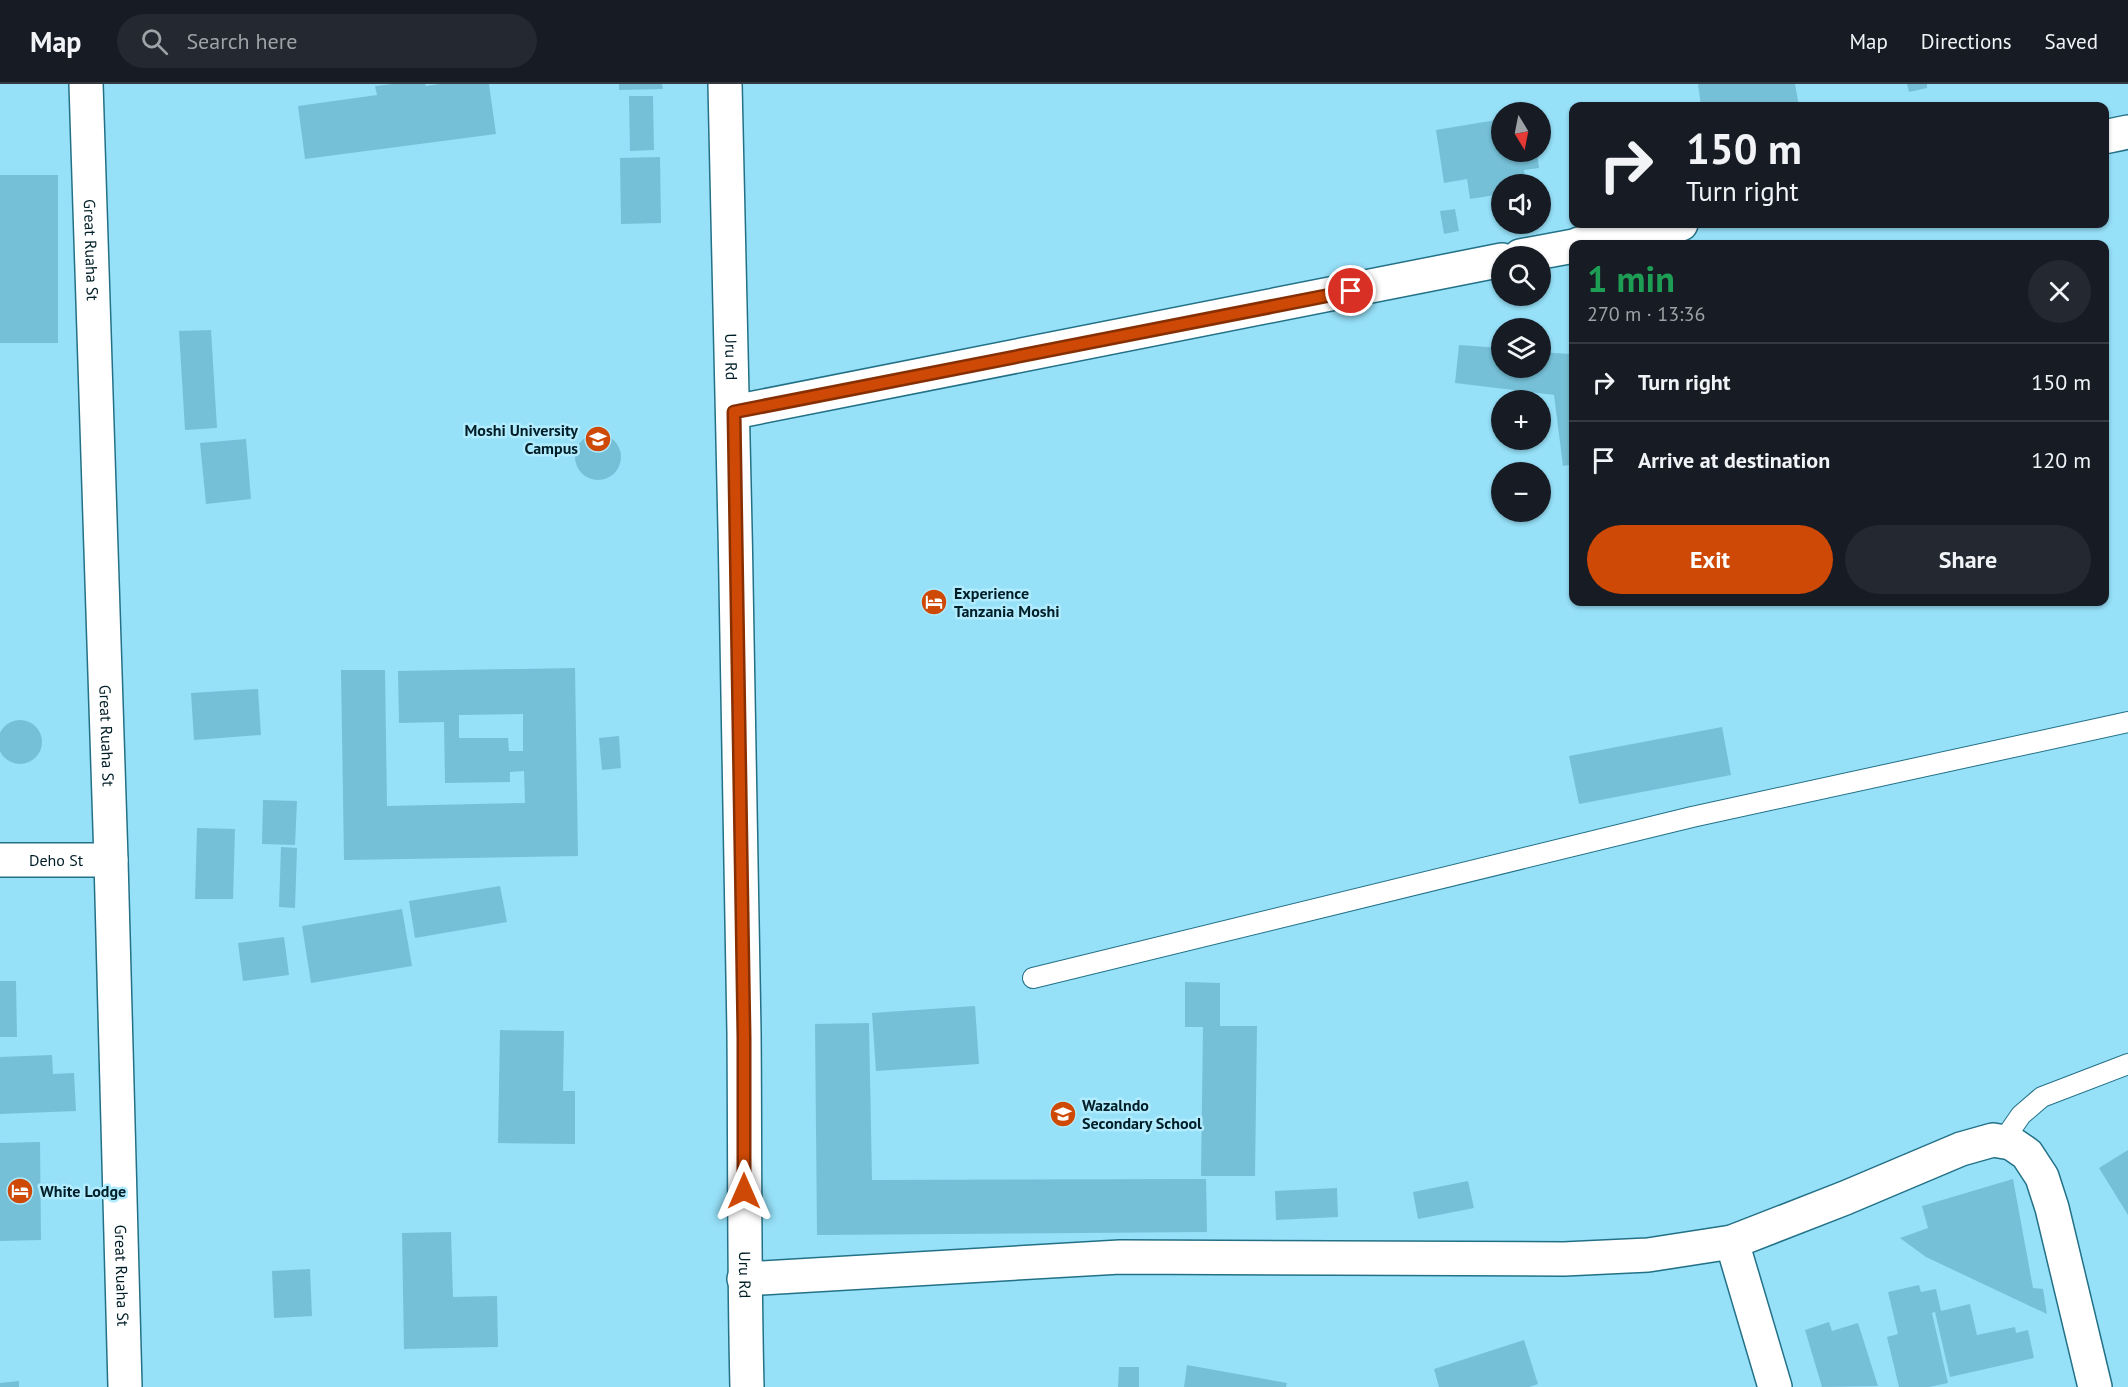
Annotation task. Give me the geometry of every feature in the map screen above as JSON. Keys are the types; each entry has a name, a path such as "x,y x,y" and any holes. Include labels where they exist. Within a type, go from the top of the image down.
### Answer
{"street":[{"name":"Great Ruaha St","path":"86,84 125,1387"},
{"name":"Uru Rd","path":"725,84 734,412 747,1387"},
{"path":"2109,136 2128,132"},
{"path":"1599,240 1661,228"},
{"path":"1551,250 1569,247"},
{"path":"734,412 1491,262"},
{"name":"Deho St","path":"0,860 111,860"},
{"path":"744,1279 1120,1257 1564,1259 1648,1255 1732,1242 1961,1149 1993,1140 2011,1143 2027,1154 2042,1177 2052,1208 2095,1387"},
{"path":"1732,1242 1775,1387"}],"lane":[{"path":"1032,978 1692,817 2128,722"},
{"path":"2002,1141 2021,1115 2042,1097 2128,1064"}],"building":[{"path":"425,84 426,86 489,84 496,134 305,159 298,106 377,95 375,86"},
{"path":"619,84 662,84 663,89 619,90"},
{"path":"1698,84 1795,84 1798,102 1700,102"},
{"path":"1907,84 1927,84 1927,88 1909,92"},
{"path":"629,96 653,96 654,150 630,151"},
{"path":"1491,121 1491,162 1538,162 1539,168 1524,170 1525,174 1491,174 1491,196 1470,199 1467,179 1444,183 1436,130"},
{"path":"660,157 661,223 621,224 620,158"},
{"path":"0,175 58,175 58,343 0,343"},
{"path":"1455,209 1459,231 1444,234 1440,211"},
{"path":"211,330 217,428 185,430 179,331"},
{"path":"1459,345 1491,347 1491,378 1551,378 1551,353 1569,354 1569,465 1563,466 1554,395 1551,395 1551,390 1513,390 1455,383"},
{"path":"598,434 614,441 621,457 614,473 598,480 582,473 575,457 582,441"},
{"path":"246,439 251,499 206,504 200,443"},
{"path":"575,668 578,856 344,860 341,670 385,670 387,806 525,803 524,771 510,772 510,782 445,783 444,722 399,723 398,671","holes":["523,714 523,751 509,751 508,738 459,738 459,715"]},
{"path":"258,689 261,735 194,740 191,693"},
{"path":"20,720 28,722 40,734 42,742 40,750 28,762 20,764 12,762 0,750 0,734 12,722"},
{"path":"1722,727 1731,775 1579,804 1569,756"},
{"path":"619,736 621,768 602,770 599,738"},
{"path":"263,800 297,801 295,845 262,844"},
{"path":"197,828 235,829 233,899 195,899"},
{"path":"281,847 297,848 295,908 279,907"},
{"path":"500,886 507,922 415,938 409,901"},
{"path":"402,909 412,966 311,983 302,926"},
{"path":"284,937 289,975 243,981 238,943"},
{"path":"0,981 16,981 17,1037 0,1037"},
{"path":"1185,982 1220,983 1220,1026 1257,1026 1255,1176 1201,1176 1203,1027 1185,1027"},
{"path":"975,1006 979,1064 876,1071 872,1013"},
{"path":"869,1023 872,1180 1206,1179 1207,1232 817,1235 815,1024"},
{"path":"500,1030 564,1031 563,1091 575,1091 575,1144 498,1143"},
{"path":"52,1055 53,1074 74,1073 76,1111 0,1114 0,1057"},
{"name":"White Lodge","path":"40,1142 41,1240 0,1241 0,1143"},
{"path":"2128,1150 2128,1215 2099,1168"},
{"path":"2013,1179 2033,1288 2043,1289 2047,1314 1926,1257 1900,1238 1928,1228 1922,1206"},
{"path":"1468,1181 1474,1208 1418,1219 1413,1192"},
{"path":"1337,1188 1338,1217 1276,1220 1275,1191"},
{"path":"451,1232 453,1297 497,1296 498,1347 404,1349 402,1233"},
{"path":"310,1269 312,1316 274,1318 272,1271"},
{"path":"1919,1285 1921,1292 1936,1289 1941,1311 1970,1304 1977,1335 2015,1327 2016,1333 2028,1330 2034,1358 1950,1377 1935,1312 1932,1313 1948,1383 1929,1387 1899,1387 1887,1337 1898,1334 1888,1292"},
{"path":"1829,1322 1832,1331 1858,1323 1878,1386 1822,1387 1805,1330"},
{"path":"1524,1340 1538,1384 1529,1387 1439,1387 1434,1369"},
{"path":"1187,1365 1287,1383 1286,1387 1184,1387"},
{"path":"1119,1367 1139,1367 1139,1387 1118,1387"},
{"path":"19,1381 19,1387 0,1387 0,1383"}],"place":[{"name":"Moshi University Campus","path":"598,439"},
{"name":"Experience Tanzania Moshi","path":"934,602"},
{"name":"Wazalndo Secondary School","path":"1063,1114"},
{"name":"White Lodge","path":"20,1191"}],"route":[{"path":"744,1191 744,1038 734,412 1351,291"}]}
